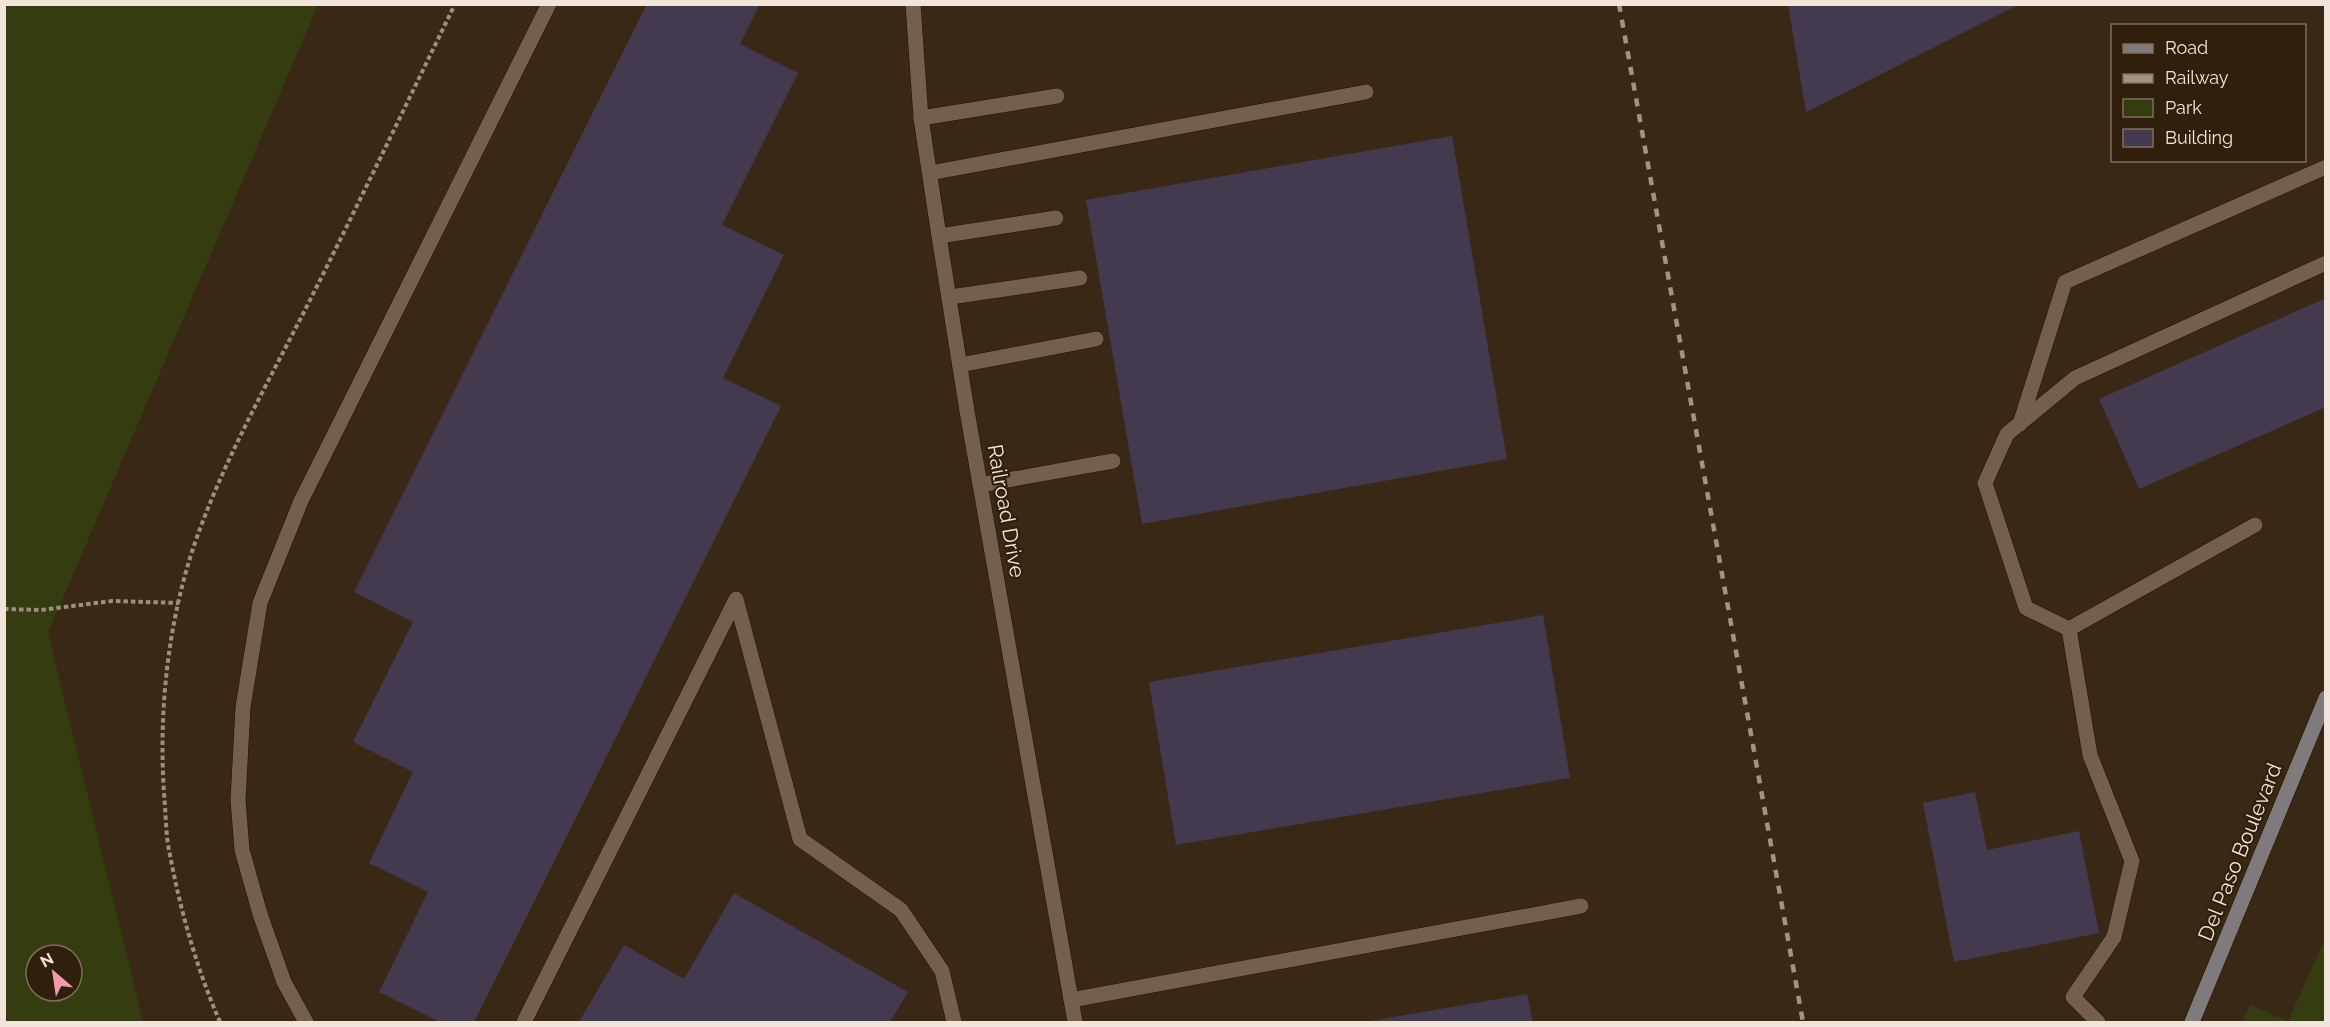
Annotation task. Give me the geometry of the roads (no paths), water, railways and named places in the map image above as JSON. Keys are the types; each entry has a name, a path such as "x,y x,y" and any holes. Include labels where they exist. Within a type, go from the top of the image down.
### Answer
{"main road":[{"name":"Del Paso Boulevard","path":"2192,1023 2325,698"}],"street":[{"path":"306,1023 284,982 260,914 242,850 238,800 243,708 260,603 301,501 549,4"},
{"name":"Railroad Drive","path":"914,4 921,118 939,236 980,484 1075,1023"},
{"path":"930,173 1366,92"},
{"path":"921,118 1057,96"},
{"path":"2019,424 2065,282 2325,167"},
{"path":"939,236 1056,218"},
{"path":"2069,629 2026,608 1985,483 2007,434 2075,378 2325,262"},
{"path":"950,297 1080,278"},
{"path":"960,365 1096,339"},
{"path":"980,484 1113,461"},
{"path":"2069,629 2255,525"},
{"path":"524,1023 736,599 800,839 902,910 942,971 954,1023"},
{"path":"2069,629 2090,754 2132,861 2114,937 2073,997 2098,1023"},
{"path":"1071,1000 1581,906"}],"railway":[{"path":"1619,4 1803,1022"}]}
